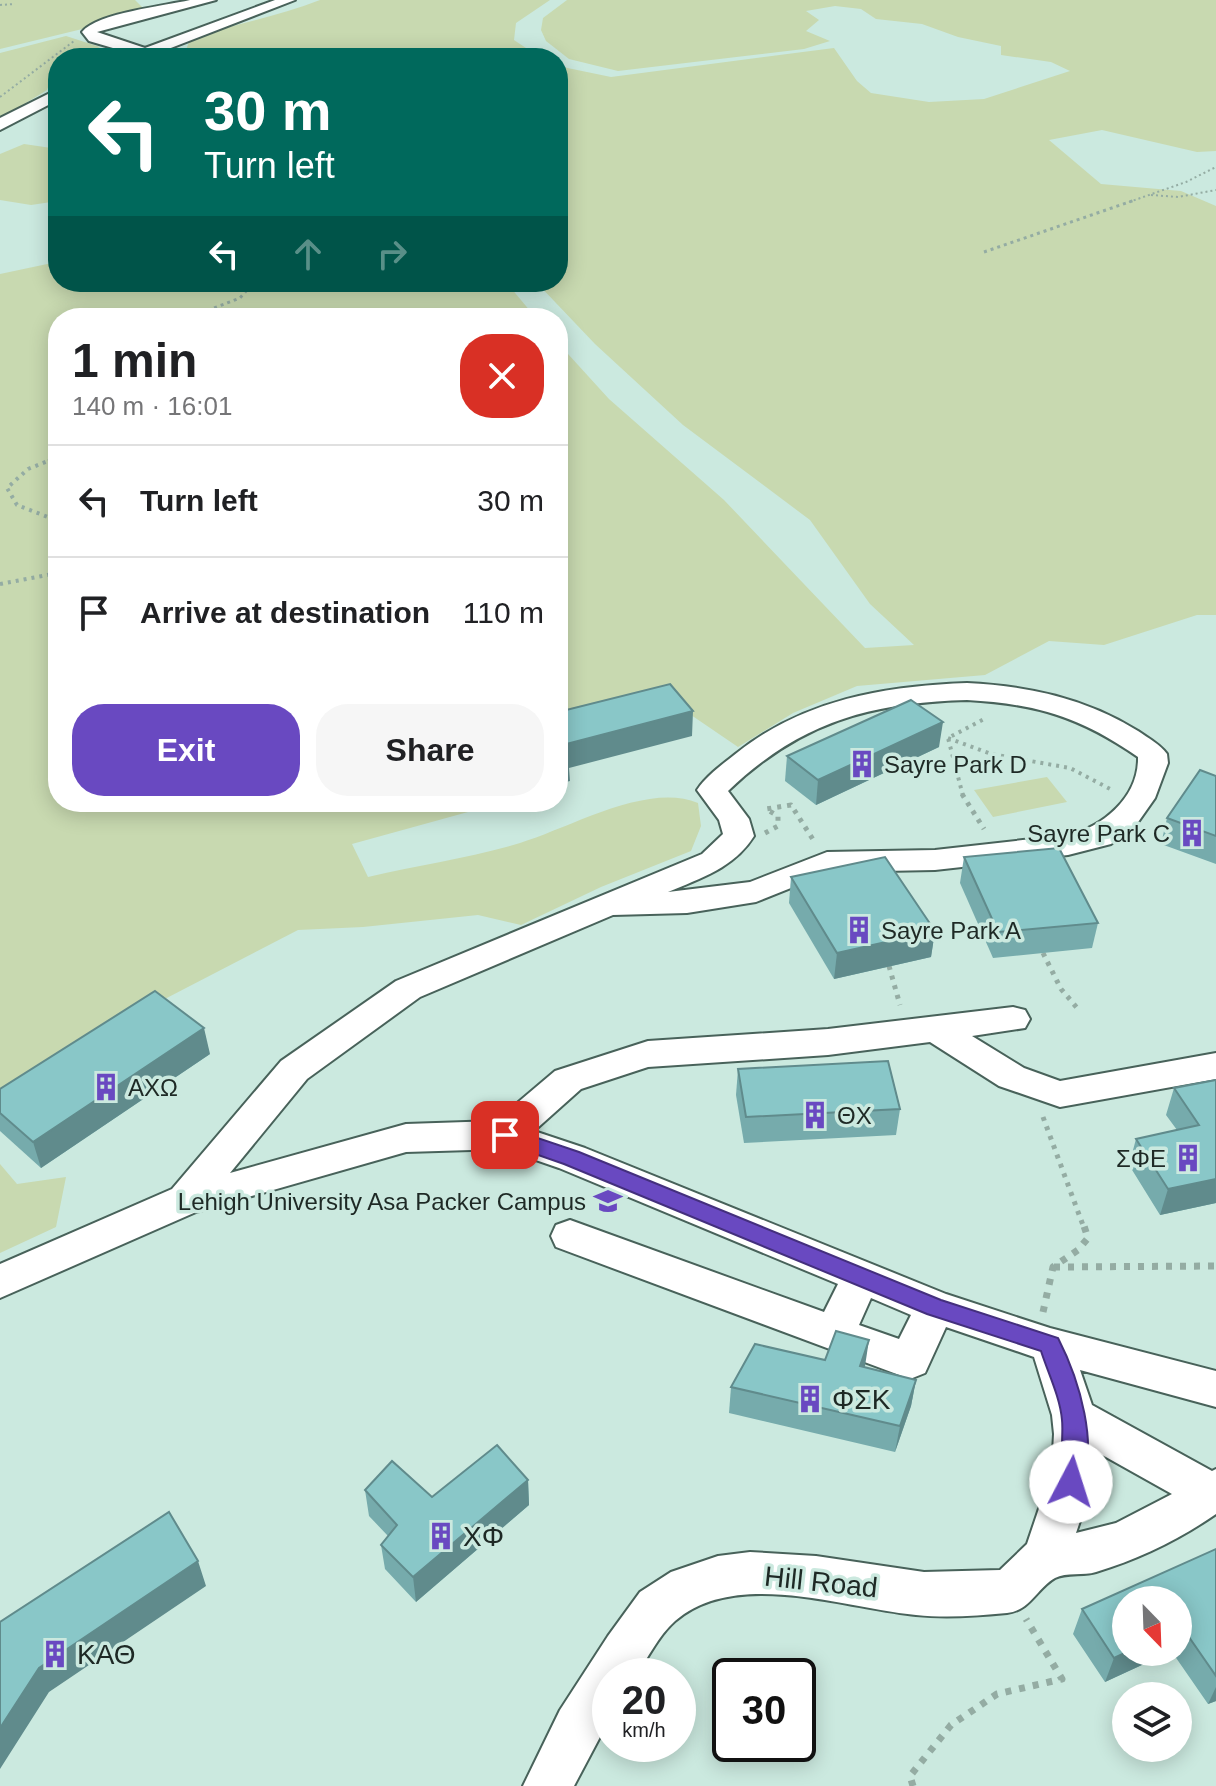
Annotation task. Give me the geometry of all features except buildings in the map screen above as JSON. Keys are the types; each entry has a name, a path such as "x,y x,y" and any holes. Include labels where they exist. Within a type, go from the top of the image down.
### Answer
{"street":[{"path":"119,48 94,38 89,32 110,22 209,0"},
{"path":"156,48 288,0"},
{"path":"0,125 48,99"},
{"path":"186,1200 294,1070 408,989 608,905 713,861 739,836 734,819 712,790 749,755 805,722 858,702 908,694 975,693 1060,704 1108,725 1152,754 1153,763 1137,803 1125,818 1100,837 1068,845 935,860 827,862 756,892 687,902 608,905"},
{"path":"505,1135 568,1080 648,1054 922,1032 1013,1019"},
{"path":"922,1032 1037,1089 1060,1094 1216,1066"},
{"path":"0,1282 186,1200 406,1138 505,1135 572,1158 935,1307 1044,1343 1216,1389"},
{"path":"570,1236 910,1361 935,1307"},
{"path":"834,1334 861,1277"},
{"path":"1010,1591 1044,1558 1067,1500 1076,1465 1074,1417 1044,1343"},
{"path":"1044,1558 1093,1552 1127,1540 1175,1517 1213,1490 1074,1417"},
{"name":"Hill Road","path":"548,1786 569,1739 626,1650 658,1606 690,1587 733,1574 791,1574 915,1594 1010,1591"}],"path":[{"path":"0,5 15,4"},
{"path":"67,48 89,32"},
{"path":"0,97 48,62"},
{"path":"984,252 1186,182 1216,167"},
{"path":"1150,195 1178,197 1216,190"},
{"path":"214,308 240,298 245,292"},
{"path":"48,461 28,469 7,488 17,505 48,517"},
{"path":"0,584 48,575"},
{"path":"948,738 1024,698"},
{"path":"948,738 991,754 1070,768 1137,803"},
{"path":"948,738 963,796 999,851"},
{"path":"739,836 755,836 778,826 778,816 766,809 791,805 827,862"},
{"path":"1043,953 1061,989 1078,1009"},
{"path":"889,966 922,1032"},
{"path":"1037,1089 1043,1116 1088,1238 1078,1250 1053,1267 1044,1343"},
{"path":"1053,1267 1216,1266"},
{"path":"913,1786 910,1776 951,1725 997,1694 1062,1679 1010,1591"}],"green space":[{"path":"0,0 135,0 148,13 0,49"},
{"path":"320,0 550,0 516,23 514,40 526,48 187,48 190,39"},
{"path":"567,0 1216,0 1216,151 1197,152 1102,130 1049,140 1101,184 1181,191 1216,206 1216,615 1197,615 1104,645 1049,641 985,675 857,686 793,713 738,747 672,702 568,728 568,354 609,399 724,500 865,648 914,645 870,604 810,520 683,425 595,344 568,316 568,308 561,308 546,292 568,292 568,68 611,77 834,48 857,81 871,93 929,102 984,99 1070,71 1051,62 1001,55 1001,46 958,37 922,24 876,19 861,9 835,6 806,11 819,20 806,31 830,41 804,49 618,71 569,59 568,48 555,48 546,41 541,30 543,18"},
{"path":"66,36 100,47 48,48 47,90 0,119 0,53"},
{"path":"24,144 48,148 48,202 31,205 0,200 0,154"},
{"path":"48,264 48,292 514,292 528,308 48,308 48,812 468,812 352,844 368,877 501,848 632,802 678,798 698,803 701,826 691,851 601,887 521,925 478,915 363,927 298,930 159,1002 0,1100 0,274"},
{"path":"1047,777 1067,802 993,817 974,790"},
{"path":"0,1164 17,1184 66,1177 56,1227 0,1253"}],"place":[{"name":"Sayre Park D","path":"862,764"},
{"name":"Sayre Park C","path":"1192,833"},
{"name":"Sayre Park A","path":"859,930"},
{"name":"ΑΧΩ","path":"106,1087"},
{"name":"ΘΧ","path":"815,1115"},
{"name":"ΣΦΕ","path":"1188,1158"},
{"name":"Lehigh University Asa Packer Campus","path":"608,1201"},
{"name":"ΦΣK","path":"810,1399"},
{"name":"ΧΦ","path":"441,1536"},
{"name":"ΚΑΘ","path":"55,1654"}],"route":[{"path":"505,1135 572,1158 935,1307 1050,1345 1074,1417 1076,1465 1071,1482"}]}
